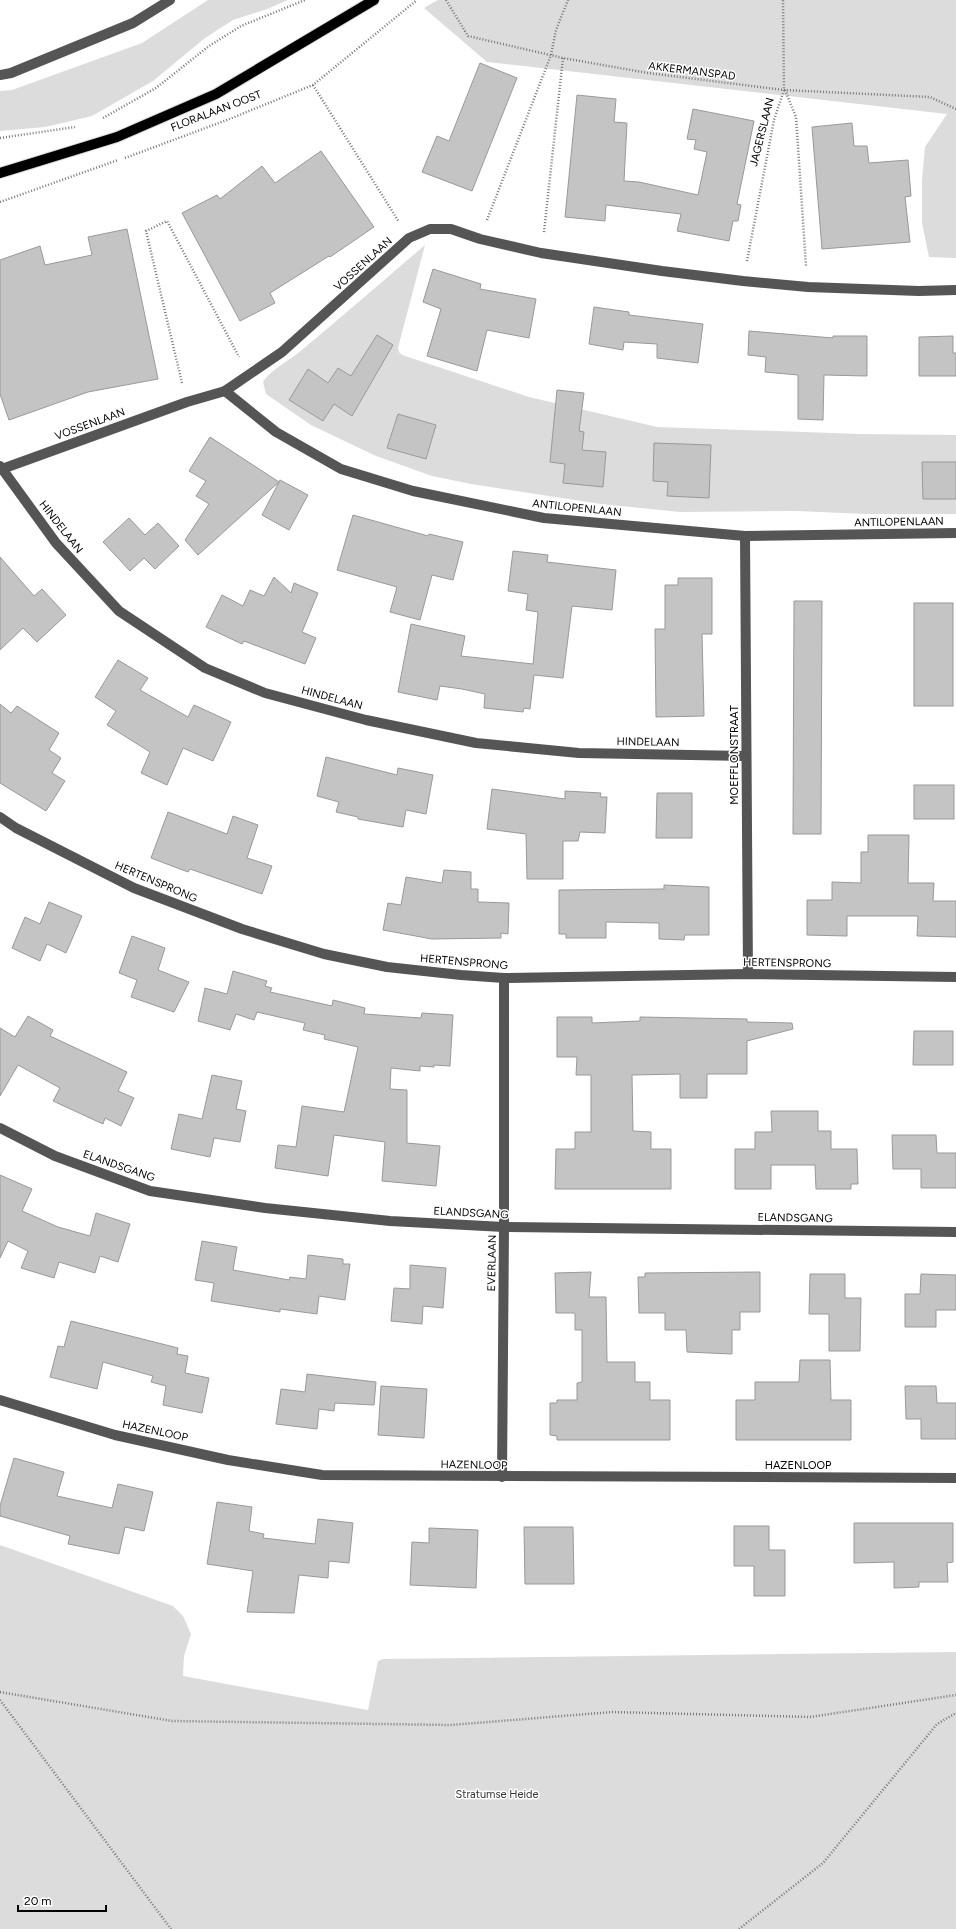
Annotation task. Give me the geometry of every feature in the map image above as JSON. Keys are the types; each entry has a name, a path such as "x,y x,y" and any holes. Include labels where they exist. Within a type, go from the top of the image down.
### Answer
{"main road":[{"name":"FLORALAAN OOST","path":"0,173 117,137 216,94 374,0"}],"street":[{"path":"0,75 11,73 133,23 170,0"},
{"path":"409,238 430,229 451,229 480,239 541,253 742,281 808,287 919,291 956,290"},
{"name":"VOSSENLAAN","path":"1,468 187,402 225,391 282,352 409,238"},
{"name":"ANTILOPENLAAN","path":"225,391 276,432 341,469 413,491 544,518 745,536 956,533"},
{"name":"HINDELAAN","path":"1,468 56,543 119,611 205,668 265,693 366,720 476,743 579,753 746,756"},
{"name":"MOEFFLONSTRAAT","path":"745,536 748,974"},
{"name":"HERTENSPRONG","path":"0,817 16,828 134,888 242,929 324,954 387,967 504,978 748,974 956,977"},
{"name":"EVERLAAN","path":"502,1477 504,978"},
{"name":"ELANDSGANG","path":"0,1128 55,1156 150,1191 265,1208 390,1221 504,1227 956,1232"},
{"name":"HAZENLOOP","path":"0,1400 115,1435 228,1460 322,1475 956,1478"}],"path":[{"path":"96,122 156,88 209,46 241,26 305,0"},
{"name":"FLORALAAN OOST","path":"0,202 227,120 313,85 417,0"},
{"name":"AKKERMANSPAD","path":"446,0 468,36 563,58 648,73 784,90 930,96 956,109"},
{"path":"480,239 551,55 556,30 565,4 568,0"},
{"path":"783,0 784,90"},
{"path":"541,253 563,58"},
{"name":"VOSSENLAAN","path":"313,85 409,238"},
{"name":"JAGERSLAAN","path":"742,281 774,120 784,90"},
{"name":"JAGERSLAAN","path":"784,90 796,117 808,287"},
{"path":"0,138 82,125"},
{"path":"187,402 146,231 167,221 248,375"},
{"path":"0,1692 172,1721 451,1725 612,1712 810,1717 956,1695"},
{"path":"0,1700 171,1929"},
{"path":"739,1929 823,1863 937,1724 956,1713"}],"green space":[{"path":"208,0 288,0 267,9 233,20 205,38 153,81 92,116 45,127 0,131 0,91 12,90 142,43"},
{"path":"438,0 956,0 956,258 929,257 922,223 922,180 925,147 947,114 487,62 424,8"},
{"path":"425,245 398,348 402,355 529,397 657,427 860,434 956,435 956,514 867,514 796,511 680,512 601,504 471,484 432,476 376,456 311,425 266,394 263,382 271,373 303,349"},
{"name":"Stratumse Heide","path":"0,1545 173,1606 183,1616 191,1634 184,1656 183,1676 368,1710 378,1661 383,1659 956,1652 956,1929 0,1929"}],"building":[{"path":"480,63 517,78 472,191 422,172 437,136 449,141"},
{"path":"577,95 616,99 614,122 627,123 624,181 639,182 698,195 707,152 694,149 696,140 687,139 693,109 754,121 737,204 741,205 738,221 733,221 729,241 677,231 681,214 606,205 605,221 565,217"},
{"path":"852,123 854,146 867,146 869,163 908,160 911,196 905,197 910,242 822,249 812,127"},
{"path":"321,151 374,227 330,257 329,256 270,293 275,303 240,321 182,213 217,195 220,199 262,166 275,183"},
{"path":"127,229 158,379 88,392 9,420 0,394 0,260 40,246 45,265 92,255 88,237"},
{"path":"433,269 481,284 480,289 536,299 529,338 487,330 477,371 427,356 441,309 423,302"},
{"path":"594,307 629,312 629,315 703,324 698,363 657,358 657,344 624,342 623,350 589,344"},
{"path":"749,331 833,338 833,336 867,336 867,376 824,375 823,420 798,419 798,375 765,372 766,357 748,355"},
{"path":"377,335 393,345 352,416 334,404 323,421 289,400 308,369 328,383 338,368 351,376"},
{"path":"953,336 953,353 956,353 956,376 919,376 919,337"},
{"path":"557,390 584,393 579,431 584,432 582,450 606,452 603,487 563,483 565,464 550,462"},
{"path":"398,414 436,425 426,459 387,448"},
{"path":"210,437 279,482 198,555 185,540 209,504 196,496 206,481 189,471"},
{"path":"654,443 711,445 709,498 667,496 668,482 653,481"},
{"path":"922,462 956,462 956,499 923,499"},
{"path":"280,480 308,495 289,530 262,515"},
{"path":"353,515 428,536 429,534 463,542 453,580 432,575 420,620 390,612 397,587 337,570"},
{"path":"129,518 145,535 158,523 179,546 155,569 144,558 130,571 103,542"},
{"path":"513,551 548,555 547,562 616,570 612,610 572,606 563,678 534,675 530,709 524,708 523,712 484,708 485,694 462,689 440,686 437,700 398,692 411,624 465,636 461,656 533,664 538,612 526,610 528,594 508,591"},
{"path":"0,557 34,596 42,589 66,615 37,642 23,628 0,650"},
{"path":"274,577 291,593 294,583 318,593 302,632 316,638 305,664 244,641 242,644 206,627 222,595 243,606 250,590 264,596"},
{"path":"678,578 712,578 712,634 702,634 704,716 656,717 655,629 665,629 665,585 678,585"},
{"path":"794,601 822,601 821,834 793,834"},
{"path":"914,603 953,603 953,706 914,706"},
{"path":"118,660 148,678 140,690 188,717 194,705 231,722 213,761 183,748 167,785 141,773 150,752 107,725 116,711 95,697"},
{"path":"0,704 11,713 17,706 59,733 49,750 61,758 52,773 65,781 46,811 0,783"},
{"path":"326,757 397,775 398,768 433,775 426,814 406,810 403,827 358,819 358,817 336,812 339,802 317,796"},
{"path":"914,785 954,785 954,819 914,819"},
{"path":"492,789 565,799 565,791 601,793 600,797 607,797 605,833 580,832 578,841 563,841 563,879 527,879 526,834 487,829"},
{"path":"657,793 692,793 692,838 656,838"},
{"path":"168,812 227,834 233,816 258,825 247,858 272,866 262,894 190,869 188,872 151,858"},
{"path":"868,835 909,835 908,883 934,883 933,901 956,901 956,937 917,936 918,916 847,916 847,936 807,935 807,900 832,900 832,882 861,883 861,852 868,852"},
{"path":"444,870 471,872 471,889 478,889 478,902 509,903 508,934 501,933 501,938 432,939 383,930 388,903 401,905 406,877 442,883"},
{"path":"664,885 709,887 709,935 685,935 684,940 659,939 659,923 606,922 606,938 566,938 566,934 559,934 559,890 664,889"},
{"path":"49,902 82,916 66,953 47,944 40,961 12,948 25,917 40,924"},
{"path":"132,936 165,948 158,970 189,982 174,1012 131,997 137,980 119,973"},
{"path":"233,971 267,981 265,986 272,988 270,992 332,1006 333,1000 365,1008 364,1014 421,1018 422,1013 453,1015 450,1066 420,1066 420,1071 391,1068 390,1089 407,1090 407,1143 440,1146 436,1186 382,1181 385,1142 334,1135 328,1176 275,1168 278,1145 296,1147 302,1106 344,1112 358,1047 324,1039 325,1035 303,1030 305,1023 257,1012 254,1020 236,1014 230,1030 198,1021 205,988 227,994"},
{"path":"28,1016 53,1030 50,1036 127,1072 118,1091 134,1098 121,1126 105,1118 103,1124 53,1101 60,1088 18,1065 0,1096 0,1028 15,1037"},
{"path":"557,1017 592,1017 592,1023 640,1021 640,1017 747,1019 747,1022 792,1023 793,1029 747,1041 747,1074 707,1074 707,1098 680,1098 680,1074 632,1075 633,1131 651,1132 651,1149 671,1149 671,1189 555,1189 556,1149 575,1149 575,1132 591,1132 591,1075 576,1075 577,1057 557,1057"},
{"path":"914,1031 953,1031 953,1065 913,1065"},
{"path":"212,1075 242,1081 236,1109 246,1111 240,1142 214,1138 210,1157 171,1149 179,1114 202,1119"},
{"path":"771,1111 818,1111 818,1131 831,1131 831,1149 857,1149 858,1184 851,1184 851,1189 816,1189 815,1165 771,1165 771,1189 735,1189 735,1149 755,1149 755,1132 772,1132"},
{"path":"892,1135 936,1135 937,1153 956,1153 956,1188 921,1188 921,1169 893,1169"},
{"path":"0,1175 32,1189 22,1211 58,1227 90,1236 96,1213 130,1224 118,1262 100,1256 95,1273 59,1262 54,1278 21,1268 28,1251 8,1241 0,1258"},
{"path":"202,1241 237,1247 233,1270 289,1280 290,1277 306,1279 308,1255 343,1259 343,1264 350,1264 345,1300 319,1296 317,1314 280,1309 280,1312 211,1301 214,1283 195,1280"},
{"path":"410,1265 446,1268 443,1308 423,1306 422,1324 391,1321 394,1288 410,1289"},
{"path":"591,1272 589,1297 606,1297 607,1362 635,1362 635,1382 650,1382 650,1400 670,1400 670,1440 557,1440 557,1436 550,1435 550,1403 557,1403 557,1400 577,1400 577,1383 582,1382 582,1330 575,1330 575,1313 556,1313 555,1273"},
{"path":"760,1272 760,1312 740,1312 740,1330 732,1330 732,1354 687,1352 686,1330 665,1330 665,1313 639,1313 638,1277 645,1277 645,1273"},
{"path":"810,1274 845,1274 845,1298 861,1298 860,1351 829,1351 829,1314 809,1314"},
{"path":"921,1274 956,1275 956,1310 936,1310 936,1327 905,1327 905,1294 920,1294"},
{"path":"71,1321 178,1348 177,1354 188,1356 185,1373 209,1378 202,1413 163,1405 166,1386 151,1382 153,1376 103,1362 97,1389 50,1377 58,1346 64,1347"},
{"path":"800,1360 830,1360 831,1400 851,1400 851,1440 736,1440 736,1400 755,1400 755,1382 799,1382"},
{"path":"307,1374 376,1382 374,1405 335,1403 334,1411 319,1409 317,1429 276,1424 281,1389 305,1392"},
{"path":"381,1386 427,1389 424,1438 378,1435"},
{"path":"905,1386 936,1386 937,1403 956,1403 956,1439 921,1439 921,1419 906,1419"},
{"path":"14,1458 64,1472 57,1496 112,1508 118,1484 153,1492 144,1531 125,1527 119,1554 68,1544 70,1536 0,1516 0,1506"},
{"path":"217,1502 252,1507 249,1531 264,1534 263,1538 315,1544 318,1519 353,1523 349,1563 329,1561 328,1578 299,1575 294,1613 247,1612 253,1571 207,1564"},
{"path":"854,1523 953,1523 953,1562 947,1563 948,1582 919,1582 919,1587 894,1588 894,1562 854,1563"},
{"path":"734,1526 769,1526 769,1550 785,1550 785,1596 754,1596 754,1566 734,1566"},
{"path":"524,1527 573,1527 574,1584 525,1584"},
{"path":"429,1528 478,1530 476,1588 410,1585 412,1542 429,1543"}]}
